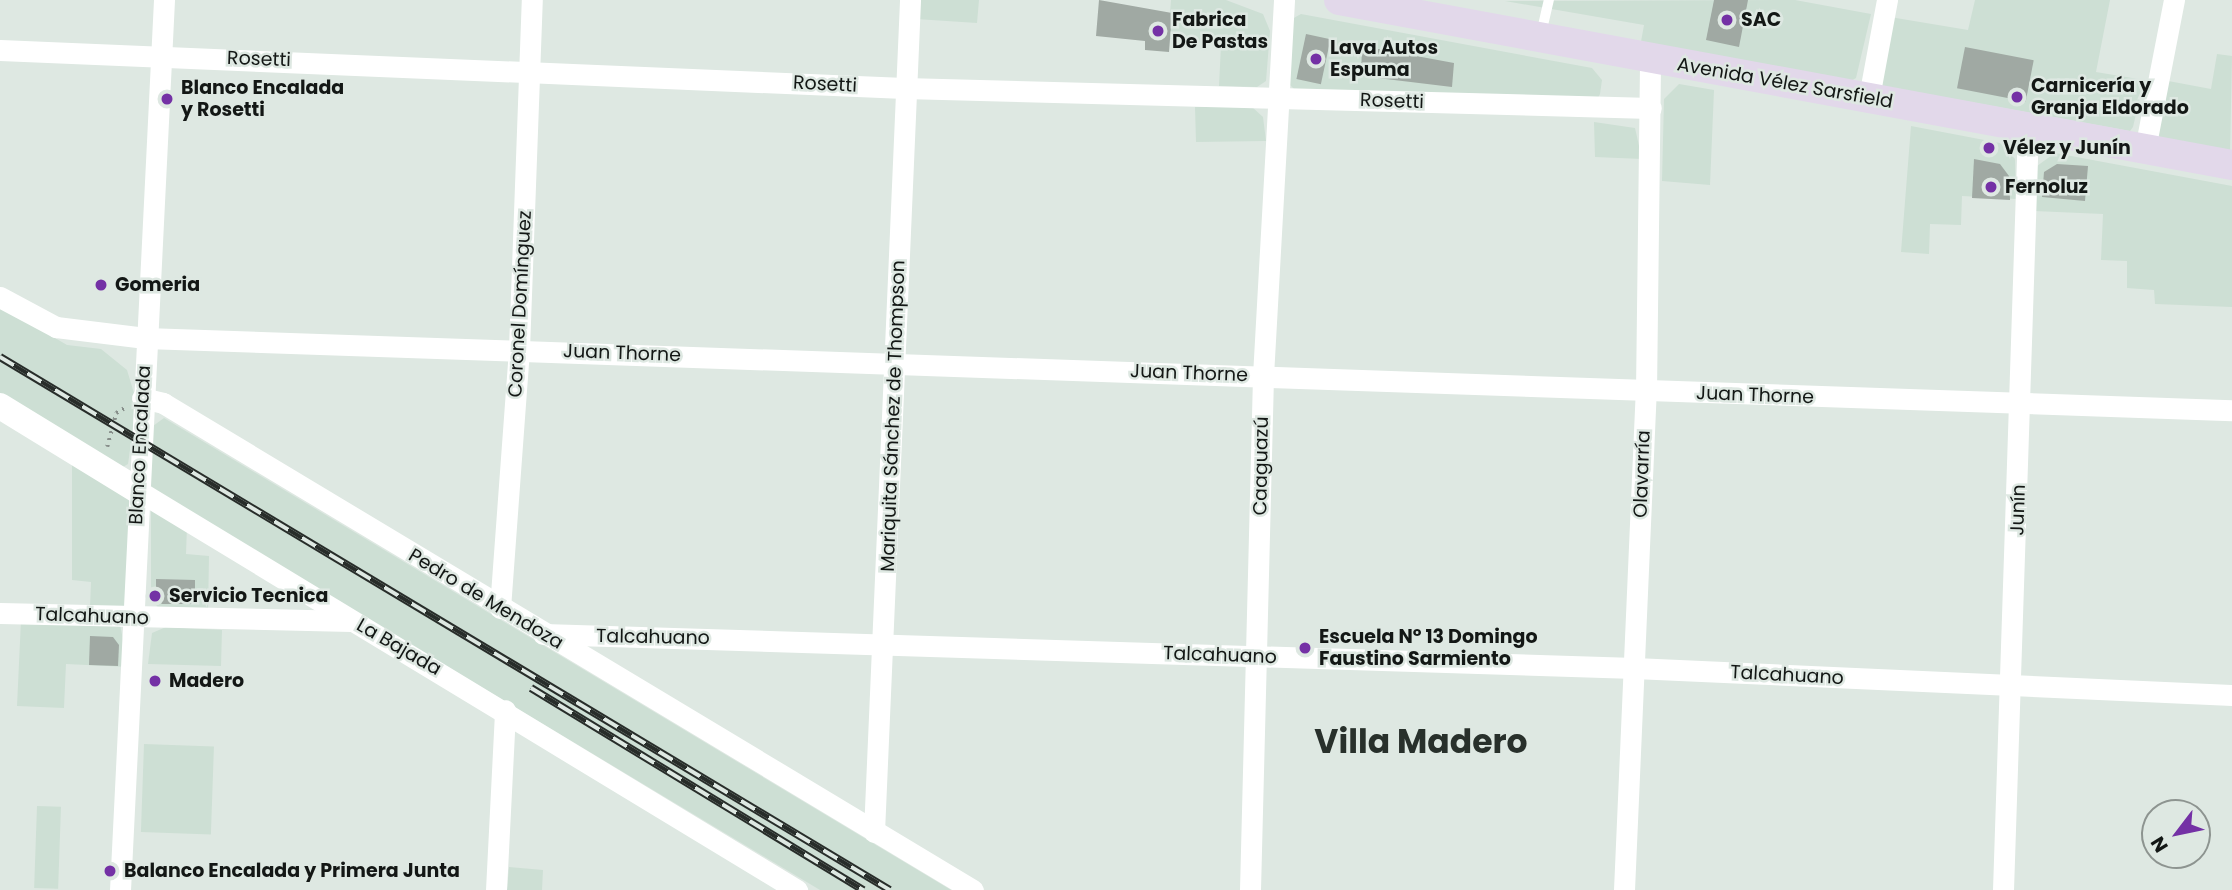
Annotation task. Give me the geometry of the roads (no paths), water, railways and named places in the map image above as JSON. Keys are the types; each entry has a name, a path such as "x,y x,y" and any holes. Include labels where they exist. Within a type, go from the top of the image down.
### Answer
{"main road":[{"name":"Avenida Vélez Sarsfield","path":"1339,0 1541,34 1650,58 2232,165"}],"street":[{"name":"Blanco Encalada","path":"120,890 137,490 164,0"},
{"name":"Coronel Domínguez","path":"500,608 519,349 533,0"},
{"name":"Mariquita Sánchez de Thompson","path":"874,832 885,642 904,88 911,0"},
{"name":"Caaguazú","path":"1250,890 1263,376 1284,0"},
{"path":"1869,97 1887,0"},
{"path":"2145,149 2174,0"},
{"name":"Rosetti","path":"0,50 531,70 904,88 1651,108"},
{"name":"Olavarría","path":"1624,890 1646,392 1650,58"},
{"name":"Junín","path":"2003,890 2013,686 2028,129"},
{"path":"0,297 56,327 145,338"},
{"name":"Juan Thorne","path":"145,338 894,362 1646,392 2232,410"},
{"name":"Pedro de Mendoza","path":"142,398 163,403 543,635 973,890"},
{"name":"La Bajada","path":"0,406 353,621 505,710 797,890"},
{"name":"Talcahuano","path":"0,613 353,621"},
{"name":"Talcahuano","path":"543,635 885,642 1634,668 2232,695"},
{"path":"496,890 505,710"}],"lane":[{"path":"1541,34 1549,0"}],"railway":[{"path":"0,357 890,890"},
{"path":"531,688 863,890"}],"place":[{"name":"SAC","path":"1727,20"},
{"name":"Fabrica De Pastas","path":"1158,31"},
{"name":"Lava Autos Espuma","path":"1316,59"},
{"name":"Carnicería y Granja Eldorado","path":"2017,97"},
{"name":"Blanco Encalada y Rosetti","path":"167,99"},
{"name":"Vélez y Junín","path":"1989,148"},
{"name":"Fernoluz","path":"1991,187"},
{"name":"Gomeria","path":"101,285"},
{"name":"Servicio Tecnica","path":"155,596"},
{"name":"Escuela Nº 13 Domingo Faustino Sarmiento","path":"1305,648"},
{"name":"Madero","path":"155,681"},
{"name":"Balanco Encalada y Primera Junta","path":"110,871"}],"district":[{"name":"Villa Madero","path":"1421,742"}]}
